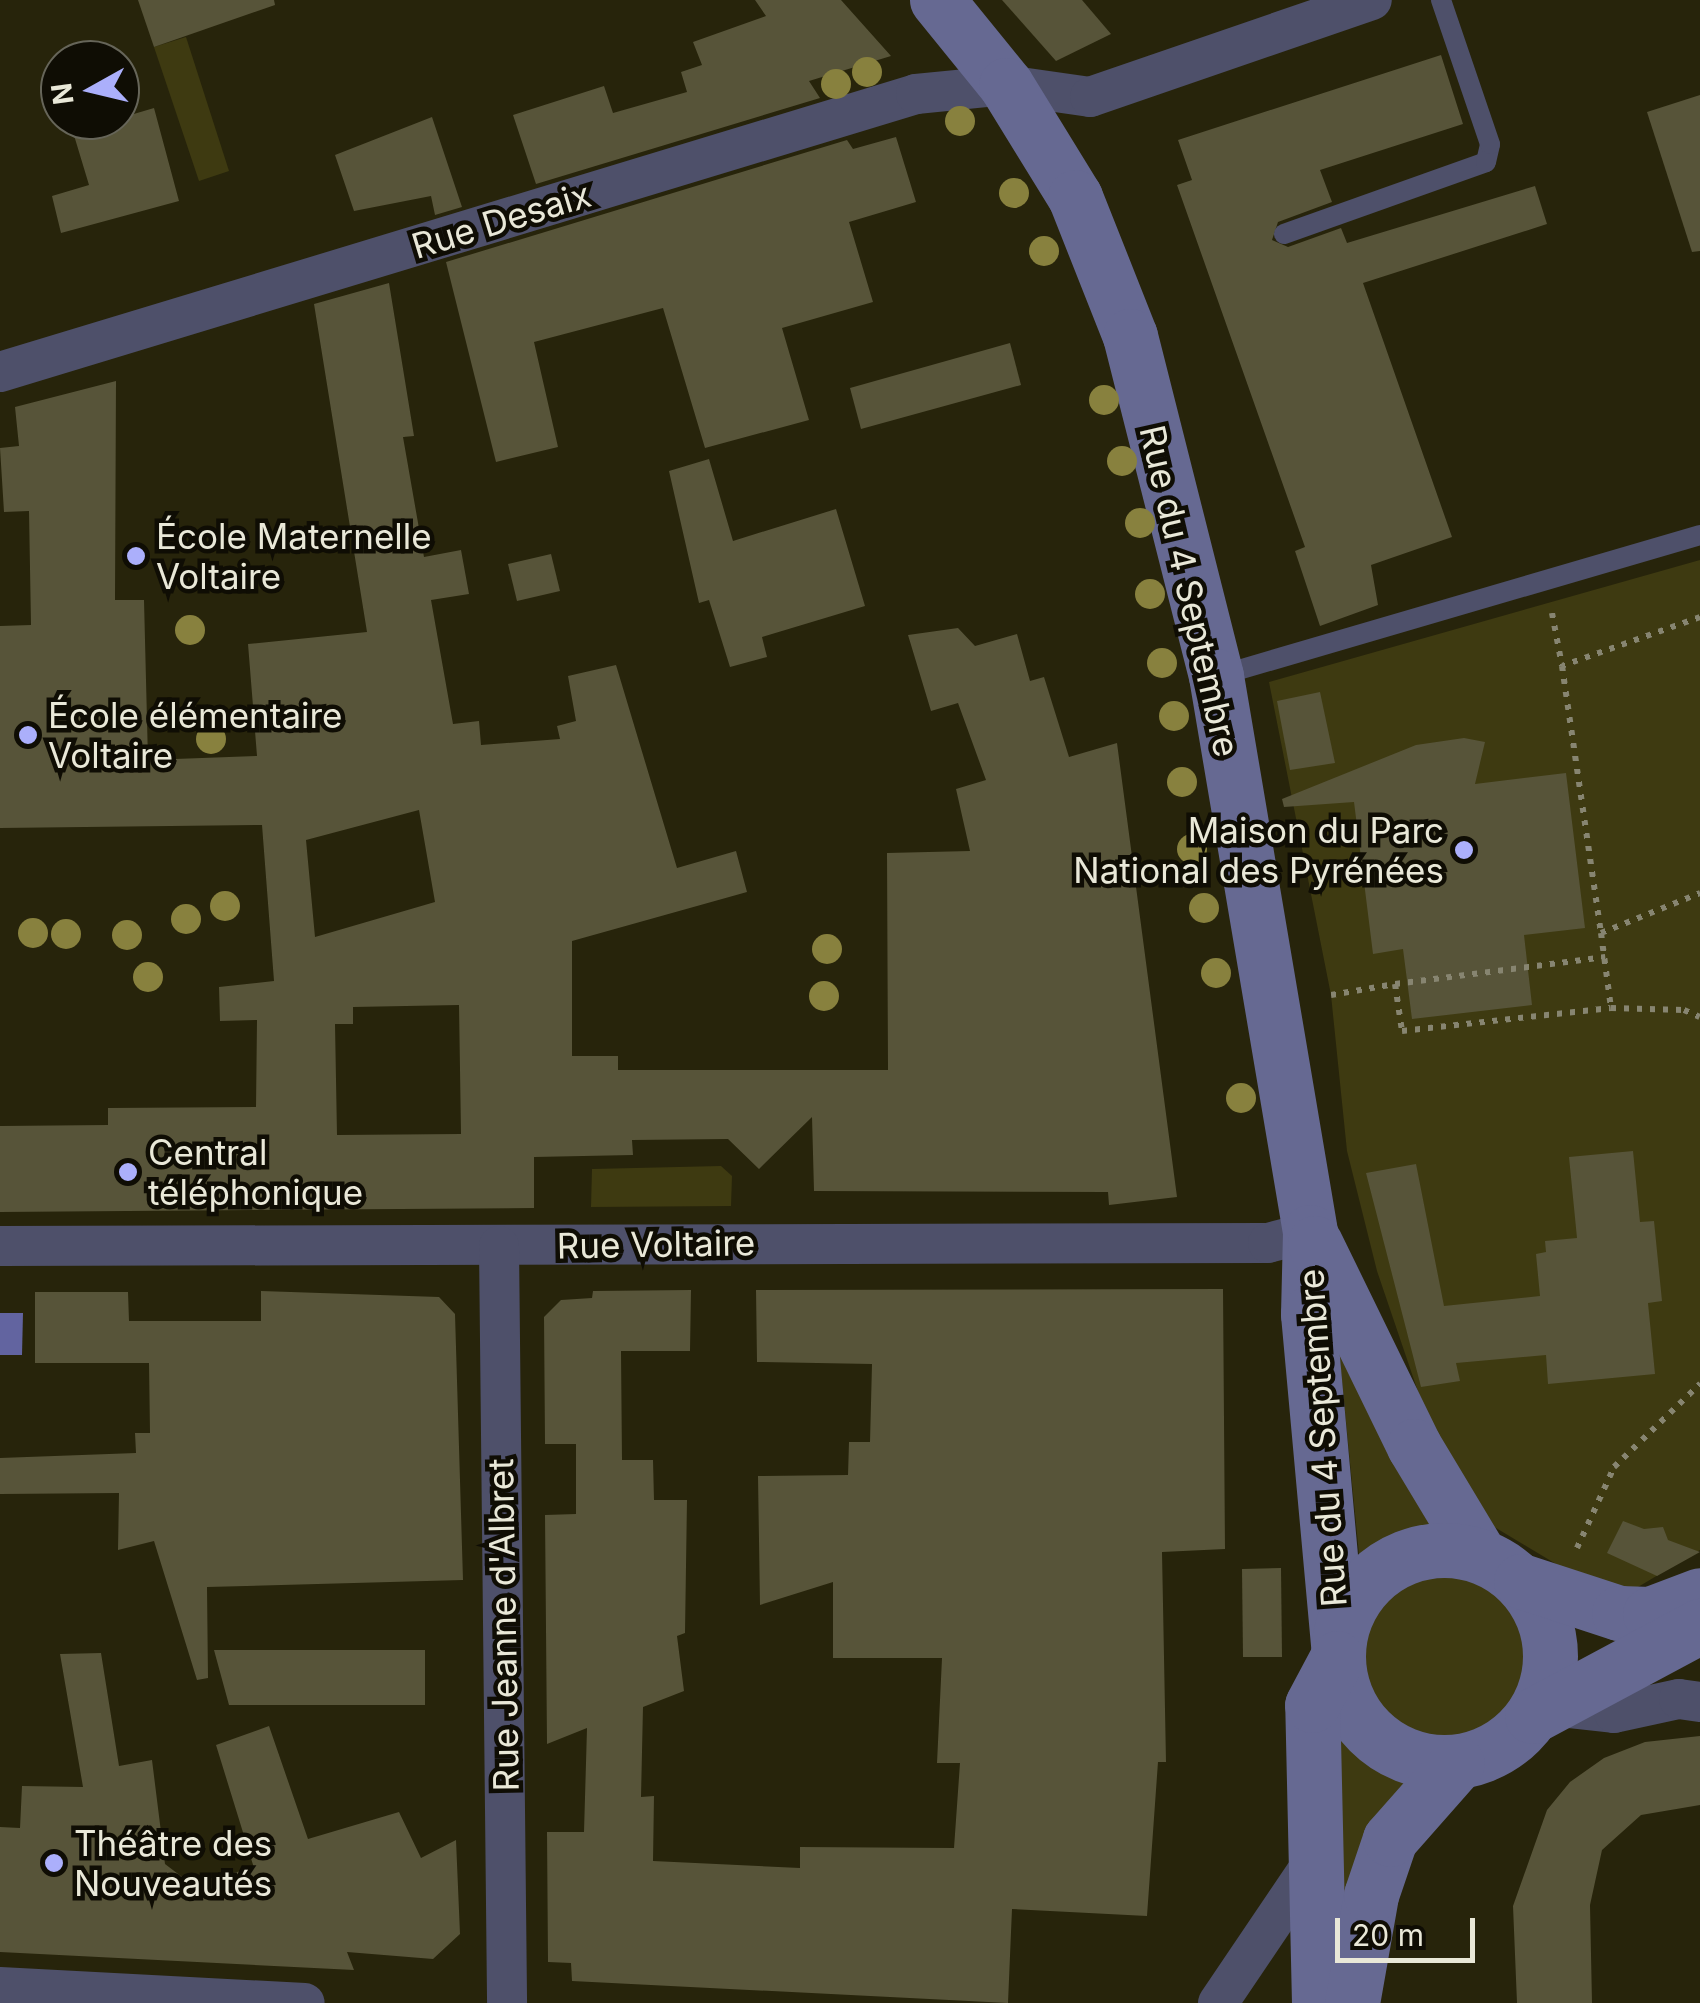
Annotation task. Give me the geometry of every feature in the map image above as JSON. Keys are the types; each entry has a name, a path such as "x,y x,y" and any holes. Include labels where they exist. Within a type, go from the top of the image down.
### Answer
{"main road":[{"name":"Rue du 4 Septembre","path":"936,0 1006,85 1074,196 1130,336 1216,676 1310,1232 1308,1314 1337,1650"},
{"name":"Rue du 4 Septembre","path":"1310,1232 1414,1446 1522,1578"},
{"path":"1319,2003 1312,1862 1312,1706 1337,1650 1354,1598 1388,1564 1432,1550 1619,1613 1687,1624"},
{"path":"1522,1578 1541,1612 1550,1647 1542,1711"},
{"path":"1337,1650 1344,1694 1362,1724 1405,1754 1456,1763 1489,1754 1542,1711 1687,1624"},
{"path":"1352,2003 1372,1895 1390,1839 1456,1763"}],"street":[{"name":"Rue Desaix","path":"0,372 916,94 1006,85 1090,97 1372,0"},
{"name":"Rue Voltaire","path":"0,1246 1268,1244 1310,1232"},
{"name":"Rue Jeanne d'Albret","path":"500,1246 506,2003"},
{"path":"1542,1711 1614,1713 1679,1698 1700,1702"},
{"path":"1218,2003 1312,1862"},
{"path":"0,1986 305,2003"}],"lane":[{"path":"1284,234 1486,162 1490,144 1441,0"},
{"path":"1216,676 1700,535"}],"path":[{"path":"1546,580 1611,1008"},
{"path":"1562,666 1700,617"},
{"path":"1602,933 1700,893"},
{"path":"1330,995 1605,957"},
{"path":"1395,984 1402,1031 1611,1008 1684,1010 1700,1017"},
{"path":"1522,1578 1573,1558 1614,1466 1700,1384"}],"shaded area":[{"path":"186,37 229,171 199,181 154,47"},
{"path":"1700,560 1700,1550 1638,1587 1601,1591 1481,1519 1429,1424 1377,1271 1347,1151 1331,995 1269,682"},
{"path":"721,1166 732,1176 731,1206 591,1207 592,1169"},
{"path":"1338,1340 1431,1527 1387,1539 1360,1564"},
{"path":"1444,1576 1476,1582 1504,1600 1522,1628 1528,1660 1522,1692 1504,1720 1476,1738 1444,1744 1412,1738 1384,1720 1366,1692 1360,1660 1366,1628 1384,1600 1412,1582"},
{"path":"1339,1719 1378,1756 1419,1775 1345,1956"}],"water":[{"path":"0,1313 23,1313 22,1355 0,1355"}],"building":[{"path":"138,0 274,0 275,5 154,47"},
{"path":"755,0 841,0 891,56 809,81 820,98 536,184 513,115 604,86 613,113 687,92 681,72 702,65 693,42 766,16"},
{"path":"1002,0 1082,0 1111,34 1056,61"},
{"path":"1441,55 1463,124 1320,170 1332,202 1278,222 1272,240 1288,247 1341,228 1347,243 1535,186 1547,224 1363,283 1452,537 1371,565 1378,605 1320,626 1295,551 1305,547 1177,185 1192,180 1178,140"},
{"path":"1700,95 1700,251 1692,252 1647,112"},
{"path":"154,108 179,201 61,233 52,196 89,185 75,140 140,140 140,112"},
{"path":"432,117 462,207 435,215 431,196 354,211 335,155"},
{"path":"896,137 916,202 849,222 873,302 782,328 809,420 705,448 663,308 534,342 558,447 496,462 446,262 847,140 853,149"},
{"path":"389,283 414,436 403,437 424,557 461,550 469,594 431,600 453,724 479,721 481,745 560,739 557,726 576,721 568,676 616,665 677,868 736,851 747,892 572,941 572,1056 618,1056 618,1070 888,1070 887,853 970,851 956,789 986,780 958,703 931,711 908,635 958,628 975,646 1017,634 1030,681 1044,677 1069,757 1117,743 1177,1197 1109,1205 1108,1192 814,1191 812,1117 759,1169 728,1139 632,1140 633,1155 534,1157 534,1208 0,1212 0,1126 108,1125 108,1108 256,1107 257,1020 220,1021 219,987 274,981 262,825 0,828 0,626 31,625 29,511 4,512 0,448 19,446 15,407 116,381 115,600 144,600 148,760 257,756 248,644 367,632 314,304","holes":["419,810 435,902 315,937 306,840","459,1005 461,1134 337,1135 335,1024 353,1024 353,1007"]},
{"path":"1010,343 1021,385 861,429 850,388"},
{"path":"709,459 733,541 836,509 865,606 762,637 767,657 730,667 709,600 699,603 669,471"},
{"path":"551,554 560,591 517,601 508,564"},
{"path":"1320,692 1335,763 1290,770 1277,701"},
{"path":"1464,738 1485,742 1475,784 1566,773 1585,928 1524,935 1532,1005 1412,1019 1403,949 1373,954 1354,802 1284,807 1282,799 1416,745"},
{"path":"1633,1151 1640,1222 1654,1221 1662,1301 1648,1303 1655,1374 1548,1384 1546,1355 1456,1363 1460,1381 1421,1387 1366,1173 1416,1164 1444,1306 1540,1296 1536,1254 1546,1252 1545,1241 1577,1238 1569,1157"},
{"path":"1223,1289 1225,1549 1162,1552 1166,1762 1158,1762 1147,1916 1012,1909 1008,2003 572,1981 571,1963 548,1962 547,1832 584,1832 587,1728 547,1744 545,1515 576,1514 576,1444 545,1444 544,1317 561,1300 592,1298 593,1291 691,1290 690,1351 621,1351 622,1460 653,1460 654,1500 687,1500 685,1633 677,1636 684,1691 643,1707 641,1797 654,1796 653,1861 800,1868 800,1847 954,1848 960,1763 937,1763 942,1658 833,1658 833,1582 760,1605 758,1476 848,1475 849,1442 870,1442 872,1364 757,1362 756,1290"},
{"path":"261,1291 439,1297 455,1314 463,1580 207,1587 208,1678 197,1680 154,1541 118,1550 119,1493 0,1494 0,1458 136,1453 135,1433 150,1433 149,1363 35,1363 35,1292 128,1292 129,1321 261,1321"},
{"path":"1623,1521 1644,1529 1663,1527 1668,1540 1700,1552 1657,1576 1607,1553"},
{"path":"1281,1568 1282,1657 1243,1657 1242,1569"},
{"path":"214,1650 425,1650 425,1705 229,1705"},
{"path":"101,1653 119,1766 152,1760 165,1864 190,1883 254,1868 216,1745 269,1726 308,1839 399,1812 421,1858 456,1840 460,1934 433,1959 347,1952 354,1970 0,1952 0,1827 20,1828 22,1786 83,1787 60,1654"},
{"path":"1700,1736 1700,1805 1641,1815 1602,1850 1590,1905 1592,2003 1517,2003 1513,1906 1547,1810 1570,1782 1604,1758 1645,1742"}],"place":[{"name":"École Maternelle Voltaire","path":"136,556"},
{"name":"École élémentaire Voltaire","path":"28,735"},
{"name":"Maison du Parc National des Pyrénées","path":"1464,850"},
{"name":"Central téléphonique","path":"128,1172"},
{"name":"Théâtre des Nouveautés","path":"54,1863"}]}
